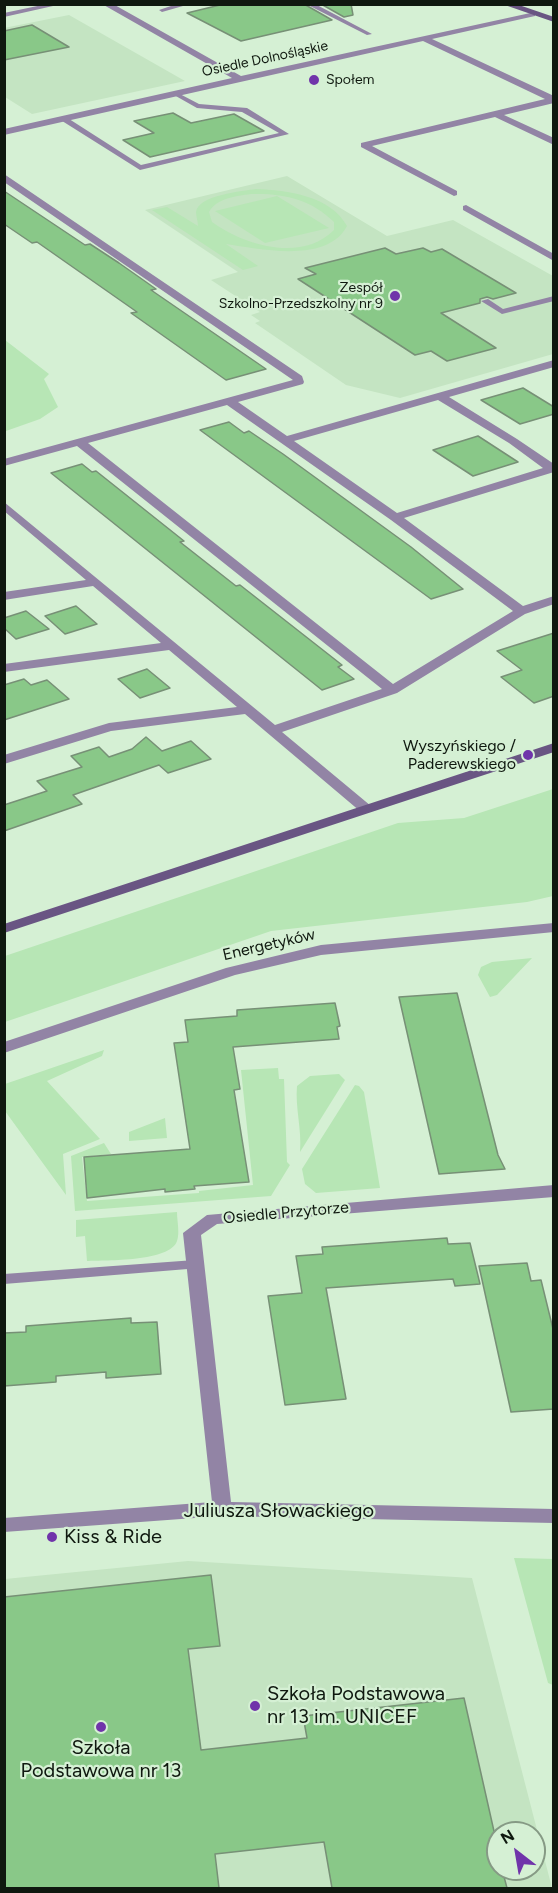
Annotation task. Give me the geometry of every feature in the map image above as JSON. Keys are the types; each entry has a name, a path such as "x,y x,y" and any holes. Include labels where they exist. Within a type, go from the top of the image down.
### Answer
{"street":[{"path":"106,4 241,80"},
{"path":"506,4 554,20"},
{"name":"Osiedle Dolnośląskie","path":"4,132 532,14"},
{"path":"426,39 553,100"},
{"path":"454,193 364,145 553,100"},
{"path":"496,114 554,142"},
{"path":"4,177 298,378 299,382 4,463"},
{"path":"466,208 554,258"},
{"path":"283,441 554,363"},
{"path":"438,395 552,468"},
{"path":"230,402 395,517 521,611"},
{"path":"79,442 392,690"},
{"path":"395,517 552,468"},
{"path":"4,505 366,809"},
{"path":"4,596 96,582"},
{"path":"274,730 392,690 521,611 554,600"},
{"path":"4,668 172,646"},
{"path":"4,760 109,727 249,710"},
{"path":"4,929 554,747"},
{"name":"Energetyków","path":"4,1048 231,971 321,950 554,927"},
{"name":"Osiedle Przytorze","path":"222,1509 192,1233 213,1219 554,1191"},
{"name":"Juliusza Słowackiego","path":"4,1525 222,1509 554,1516"}],"lane":[{"path":"26,4 35,9"},
{"path":"4,15 59,4"},
{"path":"162,10 187,4"},
{"path":"309,4 369,34"},
{"path":"63,119 140,168 285,134 244,110 197,106 176,94"},
{"path":"485,301 502,312 554,298"},
{"path":"4,1279 195,1266"}],"shaded area":[{"path":"69,15 185,81 32,114 5,97 4,28"},
{"name":"Zespół Szkolno-Przedszkolny nr 9","path":"287,176 387,236 453,220 553,276 553,354 400,398 346,385 255,323 260,321 251,315 260,312 211,280 238,272 145,210"},
{"path":"256,189 294,193 319,201 340,216 347,226 337,238 324,246 309,250 274,251 226,244 258,266 243,270 152,210 167,207 198,226 196,212 204,202 222,195","holes":["251,194 285,196 306,203 334,222 334,230 321,240 306,246 273,247 240,238 212,222 209,212 212,207 227,198"]},
{"path":"277,196 329,228 265,243 215,211"},
{"path":"5,340 49,374 44,379 58,407 40,419 6,431"},
{"path":"553,789 553,896 527,902 271,931 5,1022 5,956 398,823 464,818"},
{"path":"532,958 497,995 490,997 478,975 481,967 492,962"},
{"path":"104,1050 102,1056 47,1081 100,1139 63,1154 66,1195 5,1111 5,1084"},
{"path":"278,1068 279,1079 284,1079 287,1162 290,1165 271,1196 75,1211 71,1156 104,1143 111,1154 82,1157 87,1201 199,1193 199,1191 253,1185 241,1070"},
{"path":"339,1074 345,1080 300,1152 297,1086 310,1076"},
{"path":"355,1085 364,1092 380,1188 316,1193 305,1184 302,1169"},
{"path":"165,1118 167,1138 129,1141 129,1132"},
{"path":"177,1212 177,1241 172,1248 163,1253 136,1259 87,1261 85,1236 76,1237 76,1220"},
{"path":"514,1558 553,1559 553,1685 548,1683"},
{"name":"Szkoła Podstawowa nr 13 im. UNICEF","path":"188,1561 472,1578 535,1821 486,1821 486,1881 546,1881 546,1865 552,1888 5,1888 5,1579"}],"building":[{"path":"224,4 304,4 332,20 241,41 187,13"},
{"path":"321,4 351,4 353,15 344,17"},
{"path":"32,25 69,47 4,60 4,31"},
{"path":"173,113 191,123 234,114 264,131 150,157 123,140 154,133 134,121"},
{"path":"4,191 85,245 90,244 119,263 156,289 151,290 266,369 226,380 131,313 137,312 37,242 32,243 4,224"},
{"path":"385,248 396,254 423,248 431,252 442,249 516,293 493,299 487,297 480,299 480,303 441,313 496,348 447,361 431,351 415,355 298,279 316,274 305,268"},
{"path":"523,388 554,407 554,414 520,424 481,400"},
{"path":"229,422 244,433 249,431 283,454 411,547 463,589 431,599 200,430"},
{"path":"478,436 518,462 473,476 433,450"},
{"path":"82,464 92,472 96,471 184,541 180,542 236,586 240,585 342,665 338,667 354,679 322,690 51,473"},
{"path":"76,606 97,624 65,634 45,616"},
{"path":"26,611 49,629 16,639 4,628 4,618"},
{"path":"554,633 554,696 534,703 501,677 522,670 497,651"},
{"path":"147,669 170,688 140,698 118,679"},
{"path":"24,679 31,685 47,680 69,699 4,720 4,685"},
{"path":"146,737 162,751 191,741 211,759 168,773 159,765 73,795 82,804 4,831 4,805 47,791 37,781 82,767 71,756 99,747 109,757 132,749"},
{"path":"457,993 498,1155 505,1169 439,1174 399,997"},
{"path":"335,1003 340,1026 337,1027 339,1039 233,1047 240,1089 234,1090 249,1182 87,1198 84,1157 190,1149 174,1043 188,1042 185,1020 237,1016 237,1010"},
{"path":"447,1238 448,1244 470,1243 480,1284 455,1286 453,1279 326,1288 346,1399 285,1405 268,1296 302,1293 296,1256 323,1254 322,1247"},
{"path":"527,1263 531,1281 541,1280 554,1333 554,1409 511,1412 479,1266"},
{"path":"131,1318 131,1323 157,1322 161,1374 106,1378 106,1372 56,1376 56,1382 4,1386 4,1333 26,1332 26,1326"},
{"name":"Szkoła Podstawowa nr 13 im. UNICEF","path":"211,1575 220,1646 188,1649 201,1750 307,1738 303,1716 464,1698 492,1821 486,1821 486,1881 505,1881 507,1888 332,1888 324,1842 215,1854 219,1888 4,1888 4,1597"}],"place":[{"name":"Społem","path":"314,80"},
{"name":"Zespół Szkolno-Przedszkolny nr 9","path":"395,296"},
{"name":"Wyszyńskiego / Paderewskiego","path":"528,755"},
{"name":"Kiss & Ride","path":"52,1537"},
{"name":"Szkoła Podstawowa nr 13 im. UNICEF","path":"255,1706"},
{"name":"Szkoła Podstawowa nr 13","path":"101,1727"}]}
